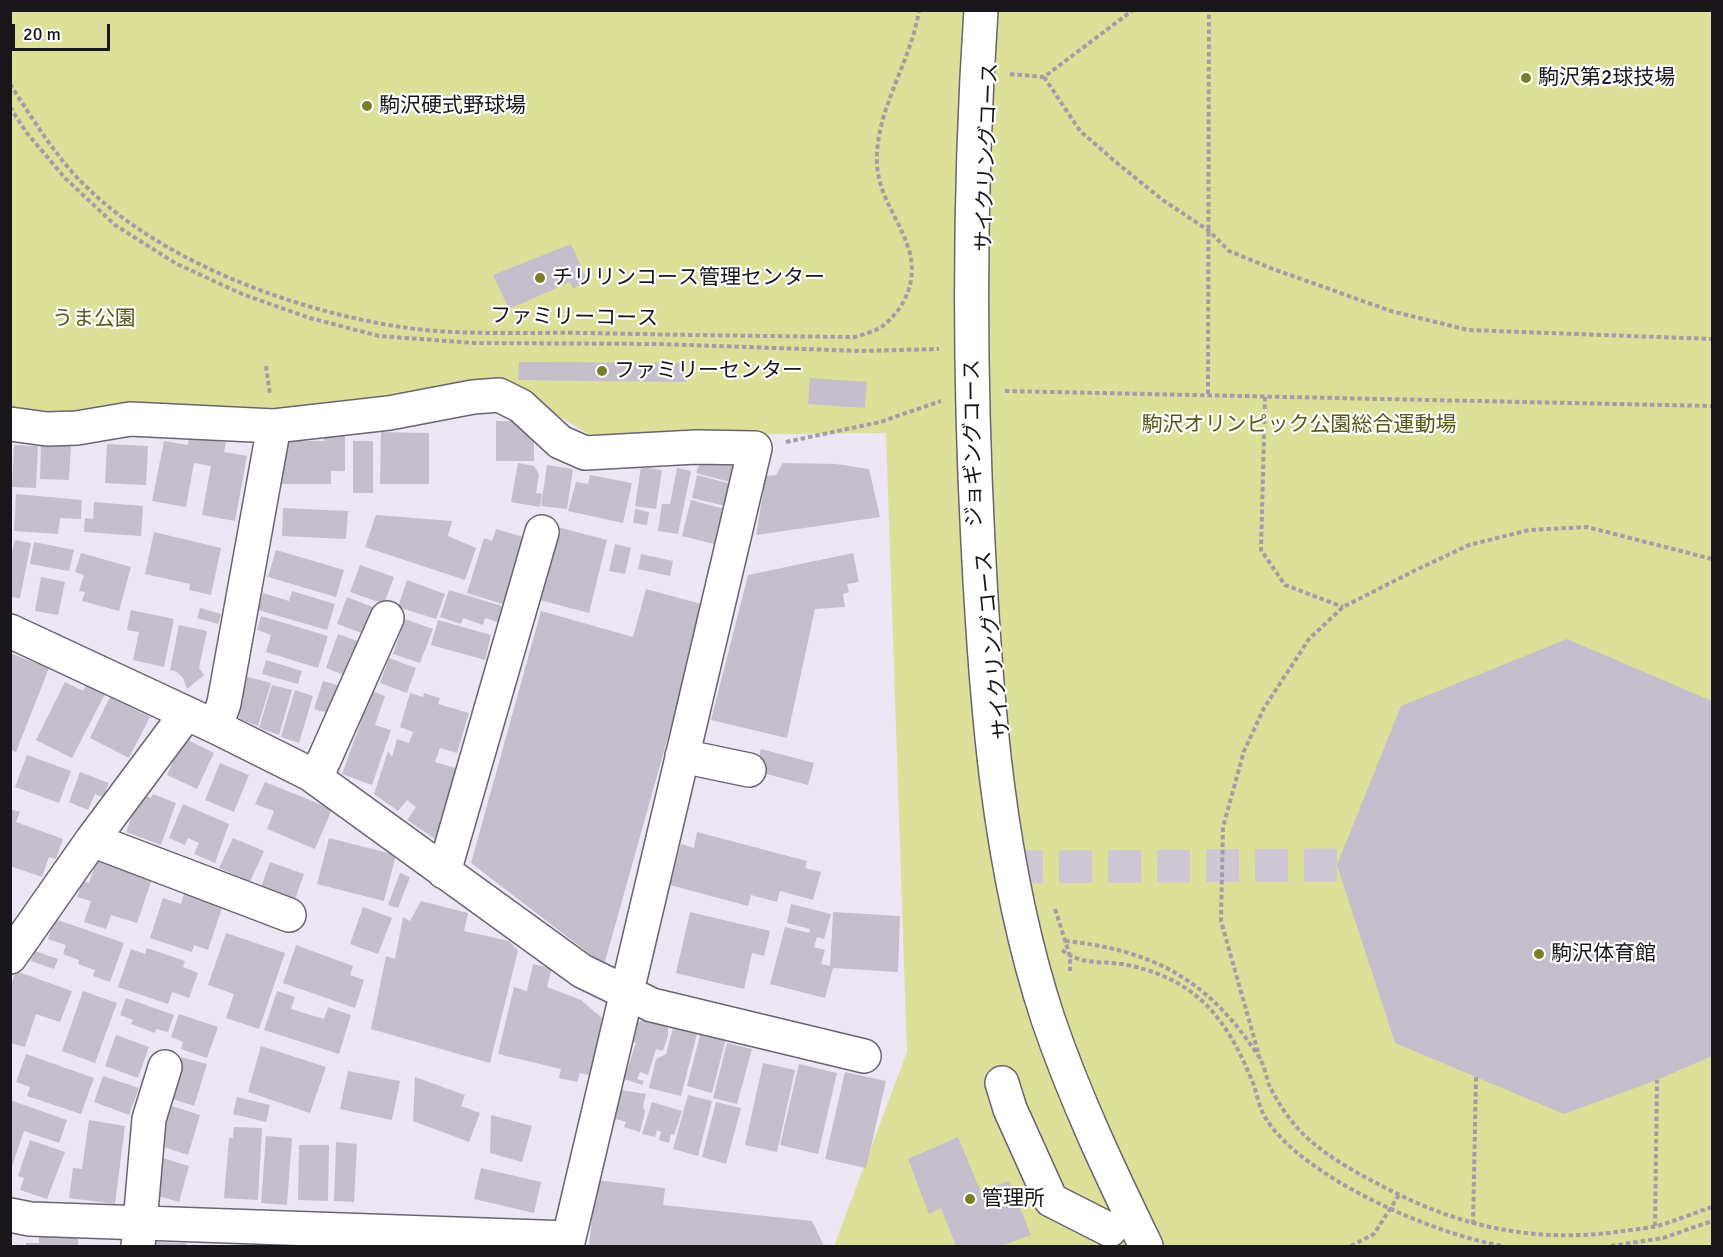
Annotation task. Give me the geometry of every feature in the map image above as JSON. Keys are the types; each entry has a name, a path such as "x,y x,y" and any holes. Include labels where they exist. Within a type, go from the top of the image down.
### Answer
{"street":[{"path":"981,10 977,69 972,389 982,634 994,753 1010,867 1048,1018 1099,1149 1146,1246"},
{"path":"10,424 47,429 77,428 129,419 274,426 389,413 473,397 499,395 521,406 560,442 585,453 696,447 754,448 568,1242 138,1235 10,1215"},
{"path":"216,727 224,703 274,426"},
{"path":"444,872 542,532"},
{"path":"316,778 387,618"},
{"path":"10,631 216,727 316,778 582,971 627,995 652,1005 864,1056"},
{"path":"10,957 92,840 186,714"},
{"path":"682,756 749,770"},
{"path":"92,840 289,915"},
{"path":"138,1235 149,1119 165,1067"},
{"path":"1002,1083 1010,1109 1051,1200 1110,1230"}],"path":[{"name":"ファミリーコース","path":"10,84 42,135 74,173 108,205 156,238 225,276 284,300 402,328 855,338 884,326 904,302 910,289 913,272 908,247 884,197 877,165 882,122 903,69 919,10"},
{"path":"977,69 1044,77 1133,10"},
{"path":"1208,394 1209,10"},
{"path":"1044,77 1080,130 1164,201 1208,230 1230,251 1273,269 1391,311 1467,330 1713,339"},
{"path":"10,107 26,132 66,179 115,225 165,257 242,294 310,318 379,336 474,343 660,344 861,351 934,349 973,345"},
{"path":"754,448 880,422 939,402 958,391 972,389 1713,406"},
{"path":"1265,397 1261,550 1285,585 1343,608"},
{"path":"1713,559 1587,527 1529,530 1469,545 1343,608 1310,639 1264,708 1244,751 1223,827 1221,921 1260,1059 1271,1088 1302,1132 1324,1152 1399,1195 1438,1214 1473,1224 1530,1235 1589,1236 1655,1226 1713,1207"},
{"path":"1052,898 1070,956 1071,981"},
{"path":"1260,1059 1219,1005 1181,975 1145,956 1090,944 1055,941 1070,956 1083,961 1122,964 1168,977 1201,999 1233,1039 1265,1117 1291,1148 1324,1173 1391,1210 1474,1242 1504,1246"},
{"path":"1473,1224 1476,1077"},
{"path":"1655,1226 1657,1080"},
{"path":"1352,1246 1374,1234 1399,1195"},
{"path":"1611,1246 1663,1238 1713,1221"}],"green space":[{"name":"駒沢オリンピック公園総合運動場","path":"11,11 1712,11 1712,1246 834,1246 907,1052 886,433 591,436 509,385 200,421 11,413"}],"building":[{"name":"チリリンコース管理センター","path":"571,244 587,280 573,289 570,282 509,309 493,275"},
{"name":"ファミリーセンター","path":"519,362 686,363 686,382 518,380"},
{"path":"810,378 867,382 865,408 808,404"},
{"path":"496,421 521,421 534,438 534,461 496,461"},
{"path":"324,432 345,432 345,471 331,471 331,484 282,484 282,441 324,441"},
{"path":"381,432 429,433 429,484 380,484"},
{"path":"189,435 226,442 224,452 247,456 235,521 202,515 211,466 194,463 186,507 152,501 164,441 188,445"},
{"path":"353,441 373,441 373,493 353,493"},
{"path":"41,442 71,443 69,480 40,479"},
{"path":"107,444 148,446 146,485 105,483"},
{"path":"14,445 38,446 36,488 12,487"},
{"path":"703,455 735,460 730,482 696,473"},
{"path":"518,463 534,466 539,474 536,493 542,494 540,507 511,502"},
{"path":"783,463 836,464 869,469 880,517 756,535 766,476 776,475"},
{"path":"547,465 573,469 567,509 541,506"},
{"path":"641,467 662,470 656,509 635,506"},
{"path":"677,468 691,471 678,534 658,531 662,504 670,504"},
{"path":"590,475 632,483 623,523 568,511 576,482 588,484"},
{"path":"697,475 731,484 725,506 692,498"},
{"path":"16,494 82,500 81,519 60,518 58,534 14,531"},
{"path":"691,500 724,509 714,544 682,536"},
{"path":"94,502 143,506 141,536 84,532 85,518 93,519"},
{"path":"283,508 348,511 346,539 282,536"},
{"path":"635,509 649,512 647,525 633,523"},
{"path":"376,515 452,521 448,536 476,548 465,580 365,547"},
{"path":"554,526 607,540 589,613 536,599"},
{"path":"496,529 527,538 506,605 467,593 484,538 492,541"},
{"path":"154,532 221,548 211,595 189,590 190,584 145,574"},
{"path":"15,540 31,543 20,598 10,597 10,560"},
{"path":"34,542 74,550 69,571 30,564"},
{"path":"615,544 631,548 625,574 609,571"},
{"path":"276,550 344,570 336,597 268,577"},
{"path":"81,553 131,567 119,611 82,601 85,592 79,591 84,575 75,572"},
{"path":"853,553 859,582 847,584 849,592 843,594 845,607 815,609 787,738 711,720 748,575"},
{"path":"641,554 673,561 670,576 638,569"},
{"path":"360,565 394,577 384,604 350,592"},
{"path":"41,577 65,582 58,615 35,611"},
{"path":"407,580 445,594 436,619 398,607"},
{"path":"646,589 705,605 604,965 471,863 541,611 633,637"},
{"path":"449,590 505,607 500,623 485,618 483,625 463,618 461,624 440,617"},
{"path":"292,591 335,604 327,630 258,610 263,593 289,601"},
{"path":"347,597 373,607 369,617 376,620 370,636 337,624"},
{"path":"200,608 221,614 218,624 197,618"},
{"path":"131,610 174,619 164,667 133,660 139,632 127,630"},
{"path":"261,616 328,636 318,668 266,652 271,635 257,630"},
{"path":"405,619 433,629 420,663 393,654"},
{"path":"438,620 491,635 485,660 431,645"},
{"path":"179,625 207,631 199,668 204,675 187,689 183,678 177,672 170,670"},
{"path":"338,634 366,644 361,658 351,654 344,675 326,668"},
{"name":"駒沢体育館","path":"1567,639 1712,701 1712,1056 1657,1080 1564,1114 1395,1043 1337,865 1401,706"},
{"path":"10,653 49,668 16,752 10,750"},
{"path":"389,658 416,668 407,693 380,683"},
{"path":"266,660 302,671 298,684 262,674"},
{"path":"245,676 271,683 258,726 242,720 234,711"},
{"path":"323,681 344,687 336,715 314,709"},
{"path":"65,682 83,691 86,685 105,694 72,758 36,740"},
{"path":"272,685 292,690 279,735 259,728"},
{"path":"295,690 313,696 299,743 281,737"},
{"path":"372,691 385,696 375,725 391,730 372,785 342,774"},
{"path":"410,693 423,697 424,693 440,698 438,704 469,713 457,753 440,748 435,762 459,769 438,841 407,820 416,807 407,800 398,811 374,794 388,751 392,757 397,739 409,743 413,732 400,727"},
{"path":"110,697 150,717 129,758 90,738"},
{"path":"184,738 214,753 197,789 167,775"},
{"path":"761,749 814,763 808,785 755,771"},
{"path":"27,755 71,771 59,803 15,787"},
{"path":"220,763 249,775 234,812 205,800"},
{"path":"80,772 109,783 103,797 95,794 88,810 69,802"},
{"path":"265,782 332,809 315,849 267,829 274,811 255,804"},
{"path":"140,794 151,798 153,794 176,803 161,845 126,832"},
{"path":"183,804 229,824 215,863 194,854 199,843 188,838 185,845 169,838"},
{"path":"10,809 20,812 16,822 63,839 56,859 49,857 42,877 10,866"},
{"path":"697,832 807,861 805,868 821,872 813,900 780,891 777,902 751,895 748,906 670,885 681,844 694,848"},
{"path":"233,838 264,851 250,882 219,868"},
{"path":"329,838 396,855 384,901 317,884"},
{"path":"97,860 152,879 137,923 111,915 106,929 84,922 91,901 77,897 83,881 89,883"},
{"path":"270,862 304,874 295,899 261,887"},
{"path":"400,873 410,877 398,908 388,905"},
{"path":"185,891 223,905 208,950 194,945 192,952 150,938 163,898 181,904"},
{"path":"421,901 468,913 464,931 509,941 518,951 490,1063 371,1029 386,956 395,959 403,917 410,921"},
{"path":"791,904 831,914 824,939 817,937 814,947 825,950 821,964 830,966 833,912 900,916 898,972 833,968 825,998 770,984 785,927 809,933 810,929 787,923"},
{"path":"363,907 392,918 378,954 350,944"},
{"path":"690,912 770,931 764,956 752,953 744,989 676,973"},
{"path":"55,919 124,943 110,982 93,976 95,970 78,964 79,960 63,954 66,945 48,939"},
{"path":"226,933 285,953 259,1029 226,1018 234,994 208,985"},
{"path":"296,945 353,966 350,975 364,980 355,1008 283,983"},
{"path":"147,948 185,961 183,967 198,973 189,998 172,992 168,1004 118,987 131,949 145,954"},
{"path":"35,951 58,959 54,969 31,961"},
{"path":"533,964 552,968 547,987 581,1000 603,1019 589,1075 580,1073 577,1082 559,1078 561,1069 498,1054 514,987 527,991"},
{"path":"16,971 72,991 60,1022 36,1014 25,1047 10,1043 10,987"},
{"path":"83,991 117,1003 95,1063 62,1051"},
{"path":"277,991 295,997 291,1009 324,1019 328,1007 351,1015 339,1054 264,1030"},
{"path":"126,998 174,1015 168,1032 156,1029 155,1033 131,1024 133,1020 120,1015"},
{"path":"179,1014 218,1027 207,1058 181,1049 183,1042 171,1037"},
{"path":"648,1017 668,1022 668,1036 663,1051 656,1049 648,1075 640,1072 637,1079 644,1081 642,1085 624,1079 636,1043 632,1041 637,1023"},
{"path":"674,1024 698,1030 681,1096 649,1088 656,1059 666,1054"},
{"path":"701,1031 726,1038 712,1093 687,1086"},
{"path":"116,1035 149,1047 138,1078 105,1066"},
{"path":"727,1043 752,1049 737,1104 713,1098"},
{"path":"261,1046 326,1067 310,1113 248,1092"},
{"path":"26,1054 94,1078 81,1114 27,1096 30,1087 16,1082"},
{"path":"181,1057 207,1064 194,1106 169,1098"},
{"path":"763,1063 795,1070 777,1152 745,1145"},
{"path":"799,1064 837,1073 818,1154 780,1145"},
{"path":"348,1071 400,1081 392,1120 340,1109"},
{"path":"845,1072 886,1081 866,1168 825,1159"},
{"path":"103,1076 139,1088 129,1115 94,1102"},
{"path":"415,1077 465,1095 461,1106 480,1113 469,1142 413,1121"},
{"path":"621,1090 646,1094 643,1106 645,1112 640,1132 624,1127 626,1122 613,1118"},
{"path":"688,1095 712,1101 698,1156 673,1149"},
{"path":"237,1097 270,1105 266,1122 233,1114"},
{"path":"10,1100 67,1120 59,1143 24,1131 11,1169"},
{"path":"652,1102 682,1111 669,1143 659,1140 661,1132 657,1130 655,1137 642,1134"},
{"path":"716,1102 741,1108 726,1164 702,1157"},
{"path":"169,1105 200,1115 188,1155 157,1145"},
{"path":"491,1115 532,1126 522,1162 490,1153"},
{"path":"89,1120 125,1126 115,1204 69,1198 73,1168 82,1169"},
{"path":"234,1127 262,1128 258,1200 224,1198 229,1138 233,1138"},
{"path":"266,1136 292,1138 287,1205 261,1203"},
{"name":"管理所","path":"958,1137 980,1190 1009,1181 1031,1235 1001,1246 956,1246 941,1208 929,1214 908,1159"},
{"path":"30,1140 65,1152 47,1199 20,1190 24,1178 18,1176"},
{"path":"336,1142 357,1144 354,1202 334,1201"},
{"path":"299,1145 329,1145 328,1201 298,1200"},
{"path":"159,1157 189,1166 179,1202 148,1193"},
{"path":"481,1168 541,1182 534,1213 474,1199"},
{"path":"596,1180 665,1188 663,1205 812,1221 824,1246 589,1246"},
{"path":"39,1236 78,1237 78,1246 26,1246 26,1243 39,1243"},
{"path":"150,1242 187,1243 186,1246 149,1246"}],"tunnel":[{"path":"1010,867 1337,865"}],"place":[{"name":"駒沢第2球技場","path":"1526,78"},
{"name":"駒沢硬式野球場","path":"367,106"},
{"name":"チリリンコース管理センター","path":"540,278"},
{"name":"ファミリーセンター","path":"602,371"},
{"name":"駒沢体育館","path":"1539,954"},
{"name":"管理所","path":"970,1199"}],"park label":[{"name":"うま公園","path":"94,319"}]}
